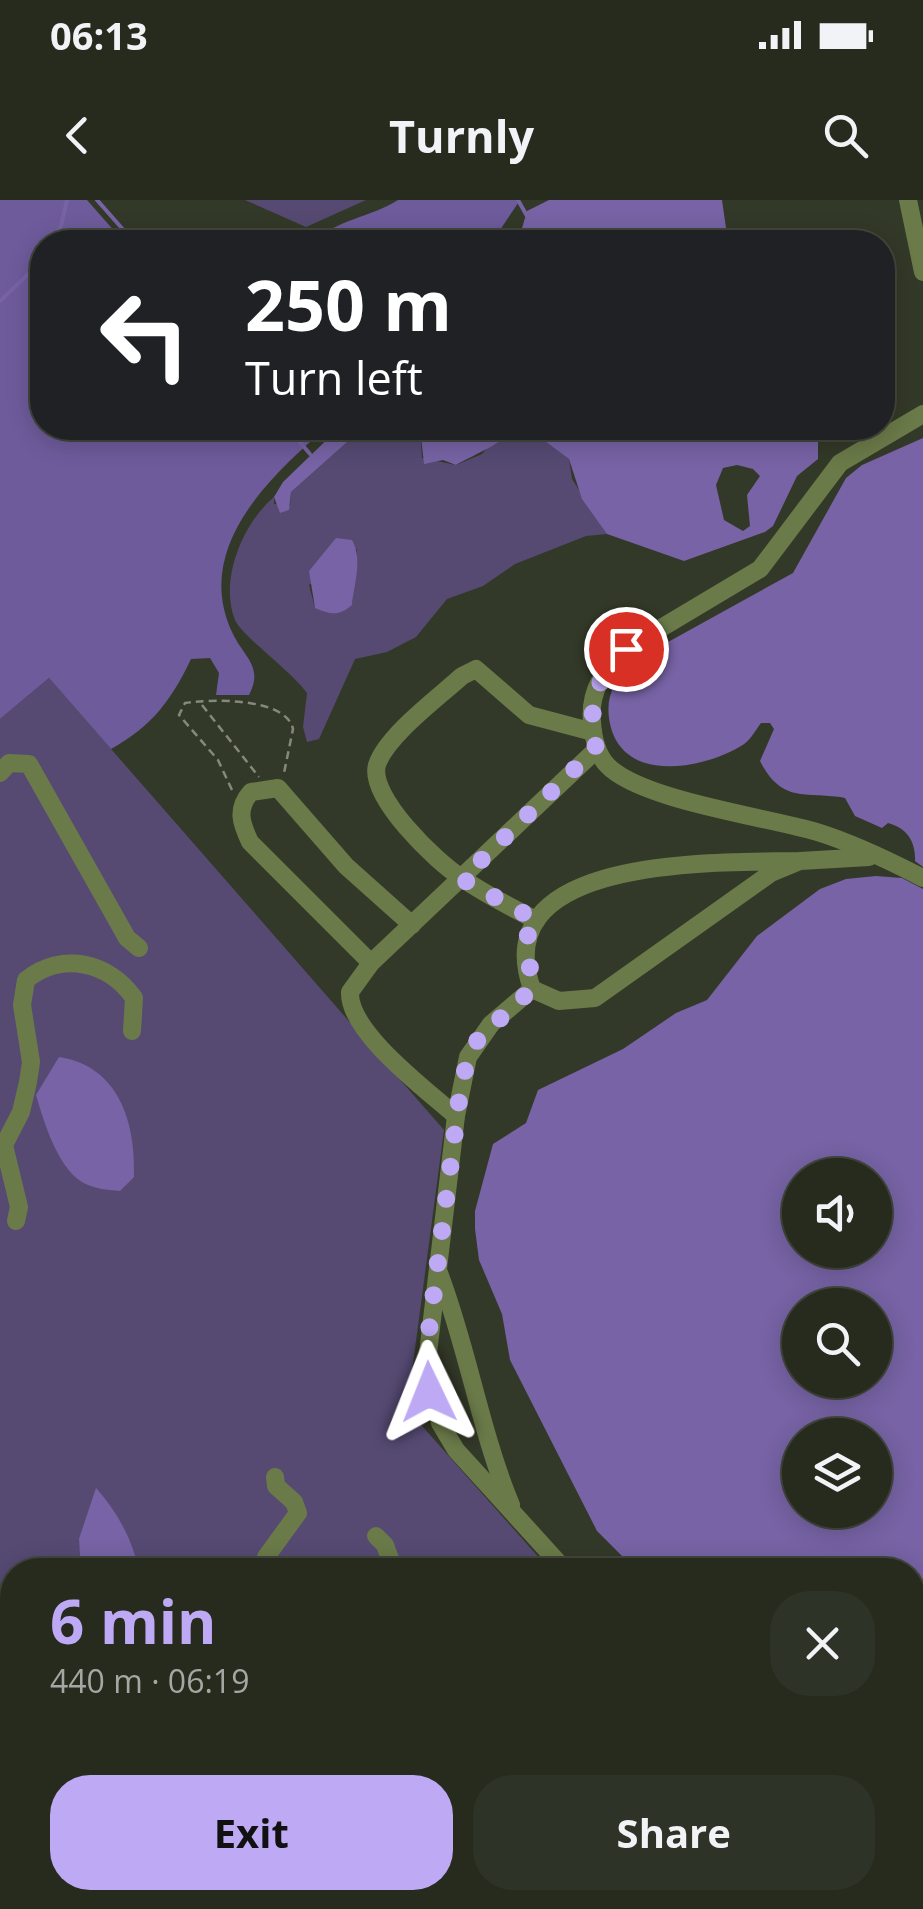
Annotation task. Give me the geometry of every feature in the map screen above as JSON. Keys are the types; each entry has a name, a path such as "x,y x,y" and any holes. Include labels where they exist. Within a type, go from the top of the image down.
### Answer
{"lane":[{"path":"908,200 923,272"},
{"path":"895,430 923,414"},
{"path":"878,440 840,462 760,570 653,632 607,666 595,690 595,740 606,764 636,785 821,833 923,878"},
{"path":"536,920 462,879 380,795 375,778 387,746 462,676 476,669 529,715 595,740"},
{"path":"456,1116 354,1016 350,992 371,963 462,879 595,740"},
{"path":"0,773 8,764 30,764 127,938 138,948"},
{"path":"371,963 250,842 240,816 242,802 251,792 272,788 365,886 412,926"},
{"path":"532,989 527,937 536,920 572,893 624,871 874,856"},
{"path":"532,989 558,1001 596,998 746,888 800,861"},
{"path":"16,1221 19,1208 4,1145 20,1112 31,1062 22,1005 26,980 59,965 85,963 109,970 134,998 132,1031"},
{"path":"532,989 478,1039 468,1058 456,1116 428,1338 429,1392 456,1450 554,1558"},
{"path":"437,1268 457,1320 490,1448 516,1515"},
{"path":"266,1558 287,1535 298,1513 294,1502 276,1486 276,1476"},
{"path":"376,1536 389,1558"}],"path":[{"path":"202,704 272,788 293,738 291,721 280,711 254,703 185,703 179,714 225,772 240,816"}],"shaded area":[{"path":"0,200 87,200 113,230 30,230 30,440 313,440 260,493 229,545 222,573 223,603 233,634 253,669 249,695 216,695 219,673 210,658 191,659 159,711 111,749 49,678 0,719"},
{"path":"245,200 366,200 306,227"},
{"path":"398,200 520,200 500,230 330,230"},
{"path":"549,200 722,200 726,230 521,230 527,211"},
{"path":"923,438 923,867 915,861 912,842 900,828 888,823 882,828 855,816 845,798 797,793 777,784 760,761 774,729 770,723 761,723 750,739 724,755 683,766 644,762 628,754 616,739 608,710 613,689 630,663 793,573 846,478 862,465"},
{"path":"327,440 350,440 291,492 289,510 280,513 274,497 283,482"},
{"path":"350,440 421,440 422,458 456,465 482,454 491,443 547,440 569,459 572,479 607,534 586,536 515,564 483,586 447,599 416,637 387,652 355,659 319,739 307,742 303,727 307,693 239,627 231,604 232,570 244,537 274,497 274,504 290,505 291,492","holes":["357,549 352,604 315,608 309,585"]},
{"path":"421,440 500,440 456,465 443,460 424,464"},
{"path":"545,440 818,440 818,459 797,476 773,526 684,561 607,534 582,499 569,459","holes":["737,465 753,469 760,476 747,495 750,526 743,531 724,520 716,485 723,468"]},
{"path":"336,538 352,540 357,563 352,605 335,613 315,608 309,571"},
{"path":"49,678 444,1130 407,1409 539,1558 0,1558 0,719"},
{"path":"902,878 923,889 923,1558 624,1558 597,1531 510,1360 502,1314 479,1260 475,1211 493,1144 526,1123 538,1090 623,1049 676,1013 707,1000 757,936 820,889 846,879"},
{"path":"59,1057 96,1072 120,1100 132,1137 134,1177 120,1191 88,1185 78,1179 54,1146 36,1095"},
{"path":"96,1488 123,1526 135,1558 80,1558 79,1539"}],"waterway":[{"path":"58,230 67,200"},
{"path":"97,200 123,230"},
{"path":"518,200 527,216"},
{"path":"0,301 30,272"},
{"path":"298,440 310,454"}],"route":[{"path":"429,1392 428,1338 462,1078 478,1039 532,989 526,960 527,937 536,920 462,879 596,748 591,715 595,690 607,666 626,649"}]}
